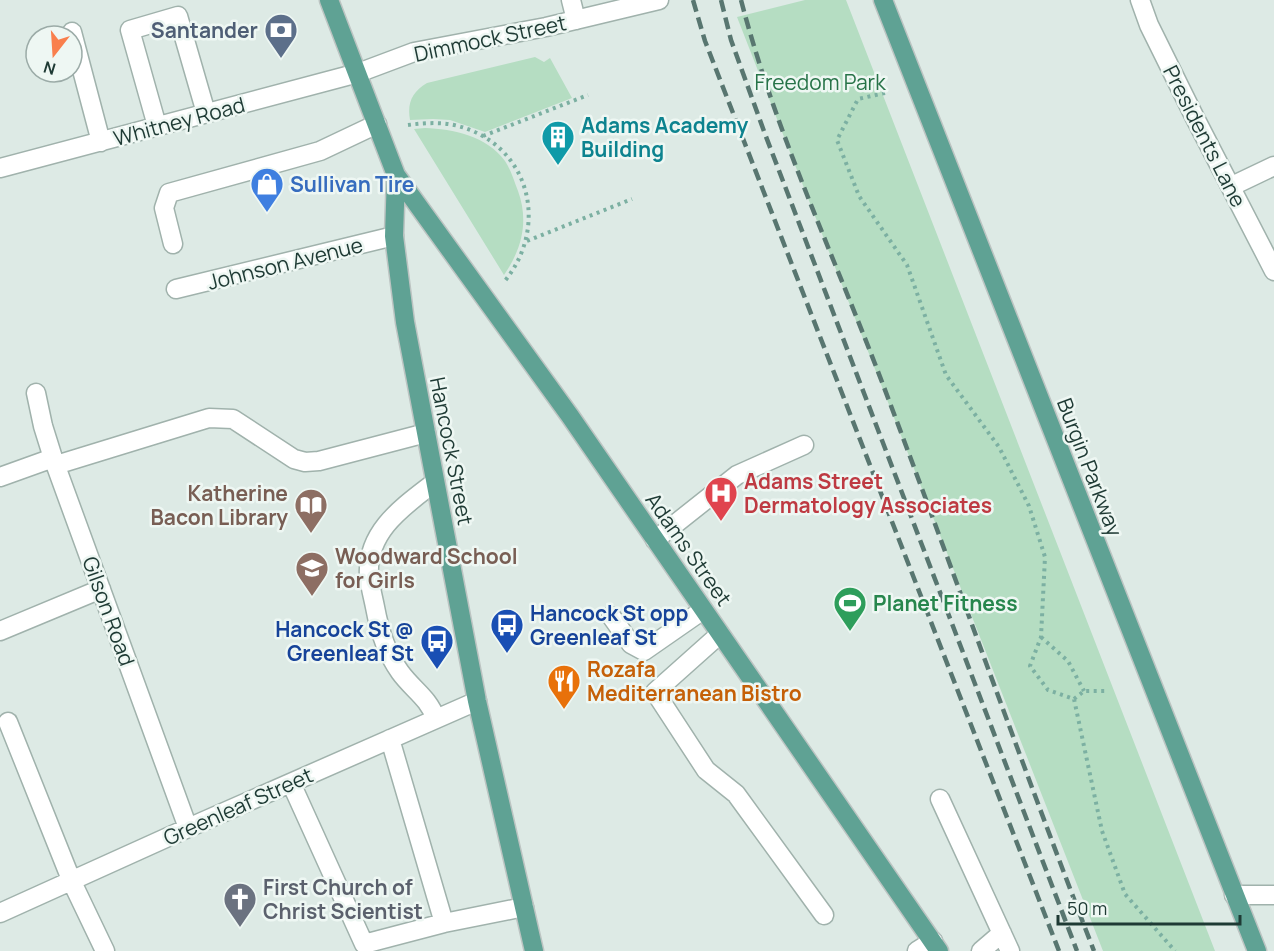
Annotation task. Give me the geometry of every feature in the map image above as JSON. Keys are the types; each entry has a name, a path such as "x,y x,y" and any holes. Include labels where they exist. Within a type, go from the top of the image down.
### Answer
{"main road":[{"name":"Hancock Street","path":"329,0 396,176 394,236 405,322 477,701 534,951"},
{"name":"Burgin Parkway","path":"883,0 1257,951"},
{"name":"Adams Street","path":"396,176 570,416 936,946"}],"street":[{"path":"571,0 576,20"},
{"name":"Dimmock Street","path":"358,73 414,52 576,20 659,0"},
{"name":"Presidents Lane","path":"1140,0 1149,25 1274,271"},
{"path":"157,126 130,30 178,16 206,113"},
{"name":"Whitney Road","path":"0,168 358,73"},
{"path":"84,76 102,142"},
{"path":"173,244 164,208 169,193 320,151 377,124"},
{"path":"1232,186 1274,166"},
{"name":"Johnson Avenue","path":"176,289 394,236"},
{"name":"Gilson Road","path":"36,393 43,426 55,462 188,828"},
{"path":"0,477 209,418 233,419 294,459 305,462 319,461 426,433"},
{"path":"656,540 736,475 804,445"},
{"path":"435,482 395,513 378,536 370,555 369,576 376,614 391,655 400,672 431,705 436,719"},
{"path":"0,631 101,589"},
{"path":"611,616 631,644 644,651 703,610"},
{"path":"720,634 655,692 706,770 736,794 824,915"},
{"name":"Greenleaf Street","path":"0,913 477,701"},
{"path":"8,722 72,882 105,951"},
{"path":"390,739 444,923"},
{"path":"291,783 366,948 444,923 525,907"},
{"path":"940,799 1010,951"},
{"path":"1234,895 1274,895"},
{"path":"981,951 1002,933"},
{"path":"917,951 936,946"}],"path":[{"path":"885,93 858,99 837,140 859,196 907,266 946,375 999,447 1029,506 1044,557 1041,637 1030,666 1048,690 1074,699"},
{"path":"482,136 588,94"},
{"path":"408,125 426,123 453,125 482,136 506,154 519,172 529,207 526,242 517,264 504,282"},
{"path":"526,242 632,199"},
{"path":"1041,637 1068,661 1083,692"},
{"path":"1074,699 1083,692 1108,691"},
{"path":"1074,699 1102,831 1125,894 1175,951"}],"green space":[{"name":"Freedom Park","path":"805,0 846,0 1215,951 1103,951 737,17"},
{"path":"535,57 544,62 550,58 572,98 485,132 450,120 410,120 409,108 412,98 427,83"},
{"path":"414,129 458,132 479,140 498,152 507,164 521,202 523,224 519,245 504,275"}],"railway":[{"path":"693,0 705,41 1059,951"},
{"path":"721,0 731,40 765,134 1077,951"},
{"path":"741,0 788,145 882,382 1094,951"}],"place":[{"name":"Santander","path":"281,59"},
{"name":"Adams Academy Building","path":"558,166"},
{"name":"Sullivan Tire","path":"267,213"},
{"name":"Adams Street Dermatology Associates","path":"721,522"},
{"name":"Katherine Bacon Library","path":"311,534"},
{"name":"Woodward School for Girls","path":"312,597"},
{"name":"Planet Fitness","path":"850,632"},
{"name":"Hancock St opp Greenleaf St","path":"507,654"},
{"name":"Hancock St @ Greenleaf St","path":"437,670"},
{"name":"Rozafa Mediterranean Bistro","path":"564,710"},
{"name":"First Church of Christ Scientist","path":"240,928"}]}
